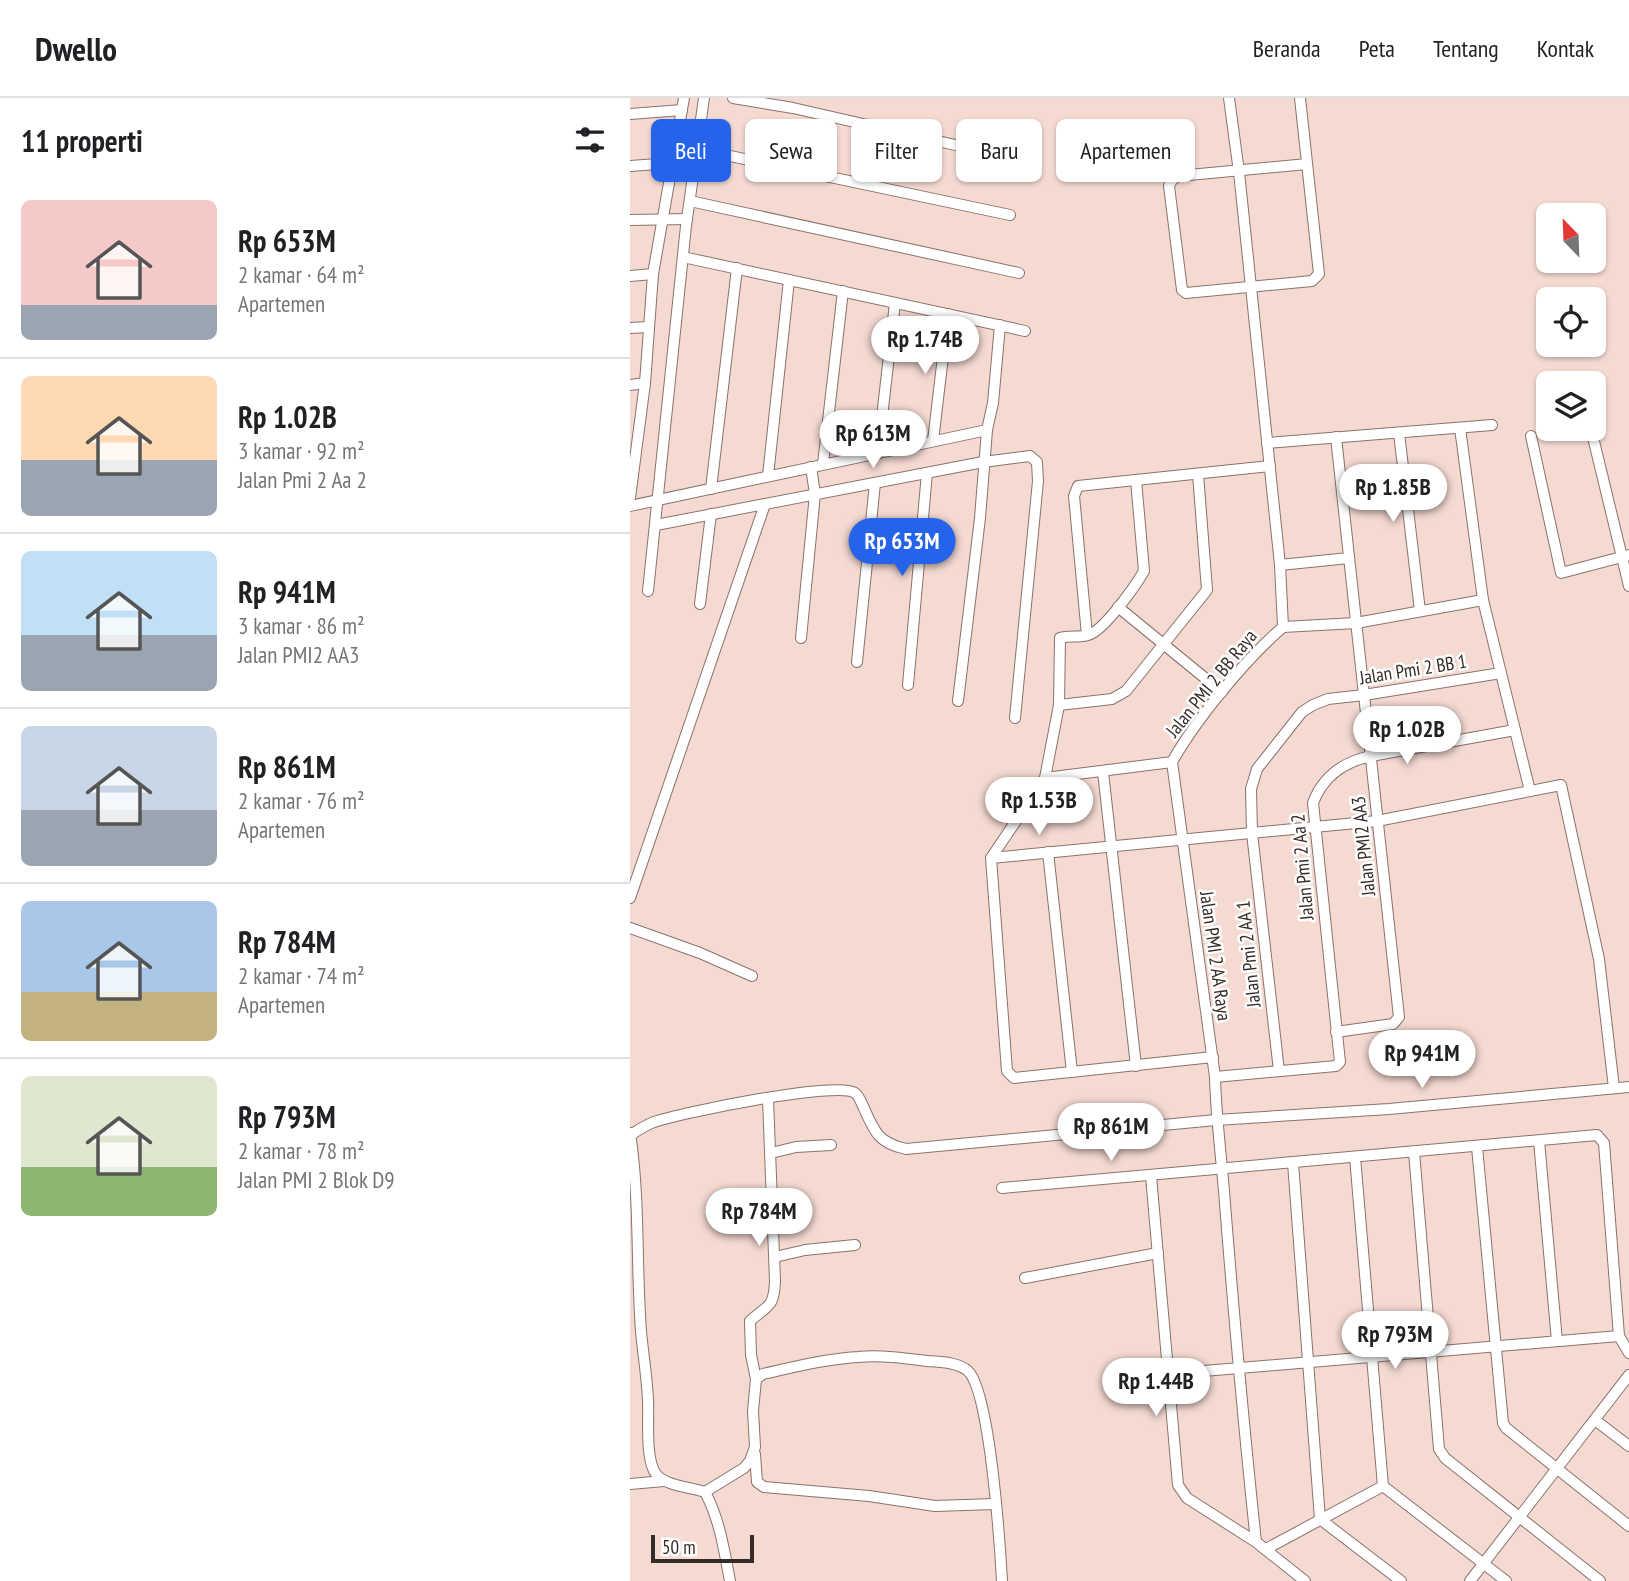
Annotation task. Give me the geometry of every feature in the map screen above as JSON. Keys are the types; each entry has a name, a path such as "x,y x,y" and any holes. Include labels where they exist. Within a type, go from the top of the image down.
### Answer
{"street":[{"path":"701,119 704,98"},
{"path":"733,98 794,103 956,144"},
{"path":"1229,98 1270,466 1283,627"},
{"path":"1300,98 1320,274 1312,281 1186,293 1182,290 1170,186 1172,180 1178,176 1307,164"},
{"path":"630,114 683,104"},
{"path":"731,156 1010,215"},
{"path":"630,166 651,164"},
{"path":"630,498 645,383 653,274 668,182"},
{"path":"648,591 693,182"},
{"path":"690,201 1019,273"},
{"path":"630,220 687,219"},
{"path":"683,257 1025,331"},
{"path":"711,489 737,268"},
{"path":"630,276 653,274"},
{"path":"768,477 789,280"},
{"path":"823,464 843,291"},
{"path":"878,452 895,303"},
{"path":"933,441 948,314"},
{"path":"958,701 1000,326"},
{"path":"630,328 649,327"},
{"path":"630,385 645,383"},
{"path":"1267,443 1492,425"},
{"path":"1460,428 1483,600 1530,791"},
{"path":"630,506 987,430"},
{"path":"1399,433 1420,611"},
{"path":"1531,436 1561,573 1626,556"},
{"name":"Jalan PMI2 AA3","path":"1336,437 1399,1017 1393,1024 1336,1032"},
{"path":"1594,441 1626,556 1629,586"},
{"path":"656,525 983,462 1030,456 1037,462 1038,481 1015,718"},
{"path":"1087,635 1075,490 1083,484 1270,466"},
{"path":"802,638 815,494 811,467"},
{"path":"908,685 928,473"},
{"path":"1059,705 1120,696 1164,646 1207,590 1198,474"},
{"path":"1136,480 1144,571 1096,632 1060,638 1059,705 1045,778 991,858 1007,1071 1014,1078 1213,1057"},
{"path":"857,662 875,483"},
{"path":"630,898 765,504"},
{"path":"700,604 711,514"},
{"path":"1280,565 1349,558"},
{"name":"Jalan PMI 2 BB Raya","path":"1182,841 1172,762 1187,736 1222,692 1283,627 1356,623 1483,600"},
{"path":"1118,607 1222,692"},
{"name":"Jalan Pmi 2 BB 1","path":"1252,833 1251,789 1257,769 1302,712 1328,699 1501,673"},
{"name":"Jalan Pmi 2 Aa 2","path":"1279,1071 1336,1066 1341,1058 1314,827 1313,803 1316,794 1339,768 1350,761 1515,730"},
{"path":"1045,778 1172,762"},
{"path":"1103,772 1136,1066"},
{"path":"991,858 1377,821 1560,785 1599,959 1614,1088"},
{"name":"Jalan Pmi 2 AA 1","path":"1252,833 1279,1071"},
{"name":"Jalan PMI 2 AA Raya","path":"1182,841 1213,1057 1216,1121 1223,1168 1238,1369 1256,1542"},
{"path":"1048,852 1072,1072"},
{"path":"630,928 700,953 752,976"},
{"path":"1215,1077 1279,1071"},
{"path":"664,1481 655,1474 650,1457 648,1398 636,1330 638,1227 630,1134 652,1122 732,1103 815,1091 852,1090 857,1094 870,1123 886,1143 906,1149 1629,1087"},
{"path":"768,1099 775,1257 773,1301 750,1321 751,1355 756,1379 753,1411 757,1482 764,1487 869,1496 935,1506 995,1504"},
{"path":"1002,1188 1597,1135 1604,1143 1619,1336 1629,1353"},
{"path":"1539,1141 1556,1341"},
{"path":"771,1153 796,1147 831,1144"},
{"path":"1477,1147 1503,1423 1629,1527"},
{"path":"1414,1152 1439,1449 1445,1458 1600,1581"},
{"path":"1355,1157 1383,1486 1506,1581"},
{"path":"1293,1163 1320,1519 1401,1581"},
{"path":"1151,1176 1178,1485 1187,1498 1266,1549 1305,1581"},
{"path":"775,1257 805,1250 855,1245"},
{"path":"1024,1278 1158,1253"},
{"path":"1168,1374 1619,1336"},
{"path":"756,1379 763,1374 792,1367 859,1356 957,1364 967,1370 982,1400 1002,1581"},
{"path":"1470,1581 1629,1375"},
{"path":"1595,1420 1629,1446"},
{"path":"705,1492 744,1468 755,1447"},
{"path":"630,1484 664,1481 705,1492 719,1524 730,1581"},
{"path":"1266,1549 1383,1486"}]}
